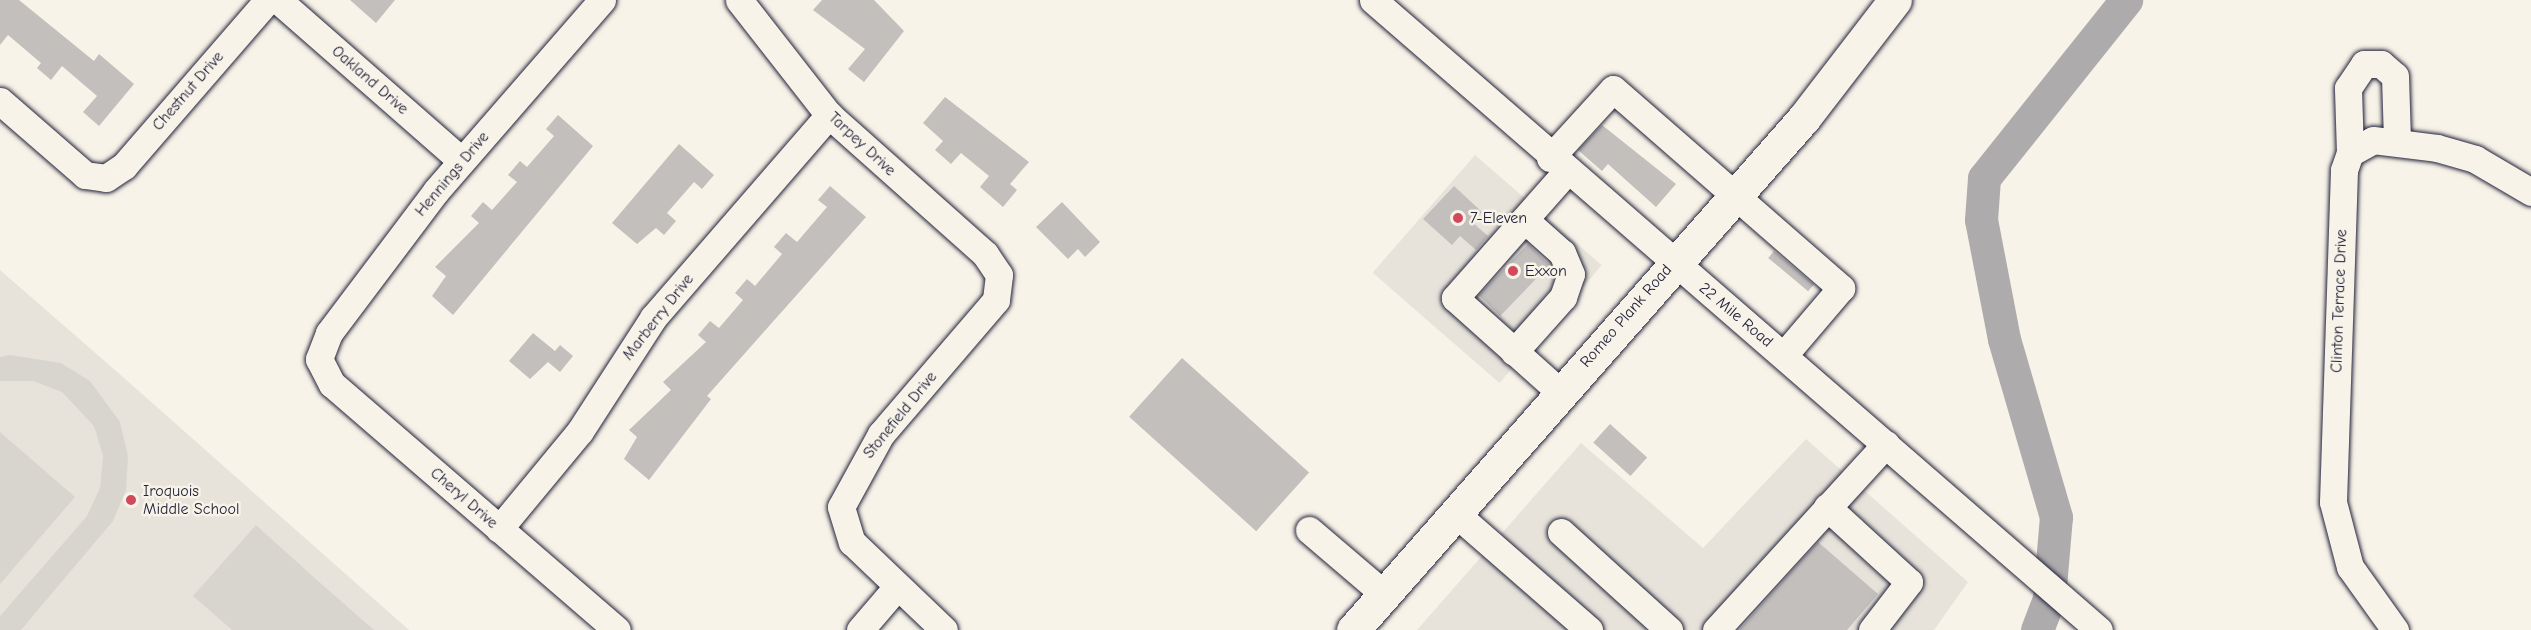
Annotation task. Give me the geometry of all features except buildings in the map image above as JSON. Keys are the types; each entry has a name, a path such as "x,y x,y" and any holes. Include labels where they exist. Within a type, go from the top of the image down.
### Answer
{"main road":[{"name":"Romeo Plank Road","path":"1353,630 1730,195 1804,118 1895,0"}],"street":[{"name":"Chestnut Drive","path":"0,101 85,175 106,178 124,166 268,0"},
{"name":"Oakland Drive","path":"278,0 462,161"},
{"name":"Hennings Drive","path":"319,359 329,333 462,161 602,0"},
{"name":"Tarpey Drive","path":"739,0 829,115 985,254 999,275"},
{"name":"22 Mile Road","path":"1373,0 1558,165 1784,355 2099,630"},
{"name":"Clinton Terrace Drive","path":"2395,630 2350,567 2332,502 2344,170 2350,153 2348,88 2364,64 2381,64 2395,76 2397,141"},
{"path":"1560,392 1455,298 1525,220 1558,165 1613,89 1730,195 1841,288 1784,355"},
{"name":"Marberry Drive","path":"499,529 580,431 653,318 829,115"},
{"path":"2350,153 2373,140 2397,141 2475,159 2531,192"},
{"path":"1514,352 1563,297 1570,274 1562,253 1525,220"},
{"name":"Stonefield Drive","path":"944,630 896,588 844,530 845,495 881,434 996,300 999,275"},
{"name":"Cheryl Drive","path":"319,359 332,384 617,630"},
{"path":"1716,630 1886,444"},
{"path":"1827,507 1909,582 1872,630"},
{"path":"1455,513 1589,630"},
{"path":"1309,530 1384,594"},
{"path":"1561,532 1669,630"},
{"path":"860,630 896,588"}],"shaded area":[{"path":"1475,155 1602,265 1499,383 1373,273"},
{"name":"Iroquois Middle School","path":"0,270 115,370 409,630 0,630"},
{"path":"10,355 61,363 90,381 120,422 128,456 126,490 113,521 21,630 0,630 0,616 87,516 100,488 103,456 94,426 62,392 33,381 0,381 0,357"},
{"path":"0,432 75,497 0,584"},
{"path":"1806,439 1968,582 1934,630 1417,630 1581,443 1703,548"},
{"path":"256,525 374,630 232,630 193,596"}],"waterway":[{"path":"2037,630 2049,598 2056,517 2004,339 1981,220 1984,178 2126,0"}],"place":[{"name":"7-Eleven","path":"1458,218"},
{"name":"Exxon","path":"1513,271"},
{"name":"Iroquois Middle School","path":"131,500"}]}
